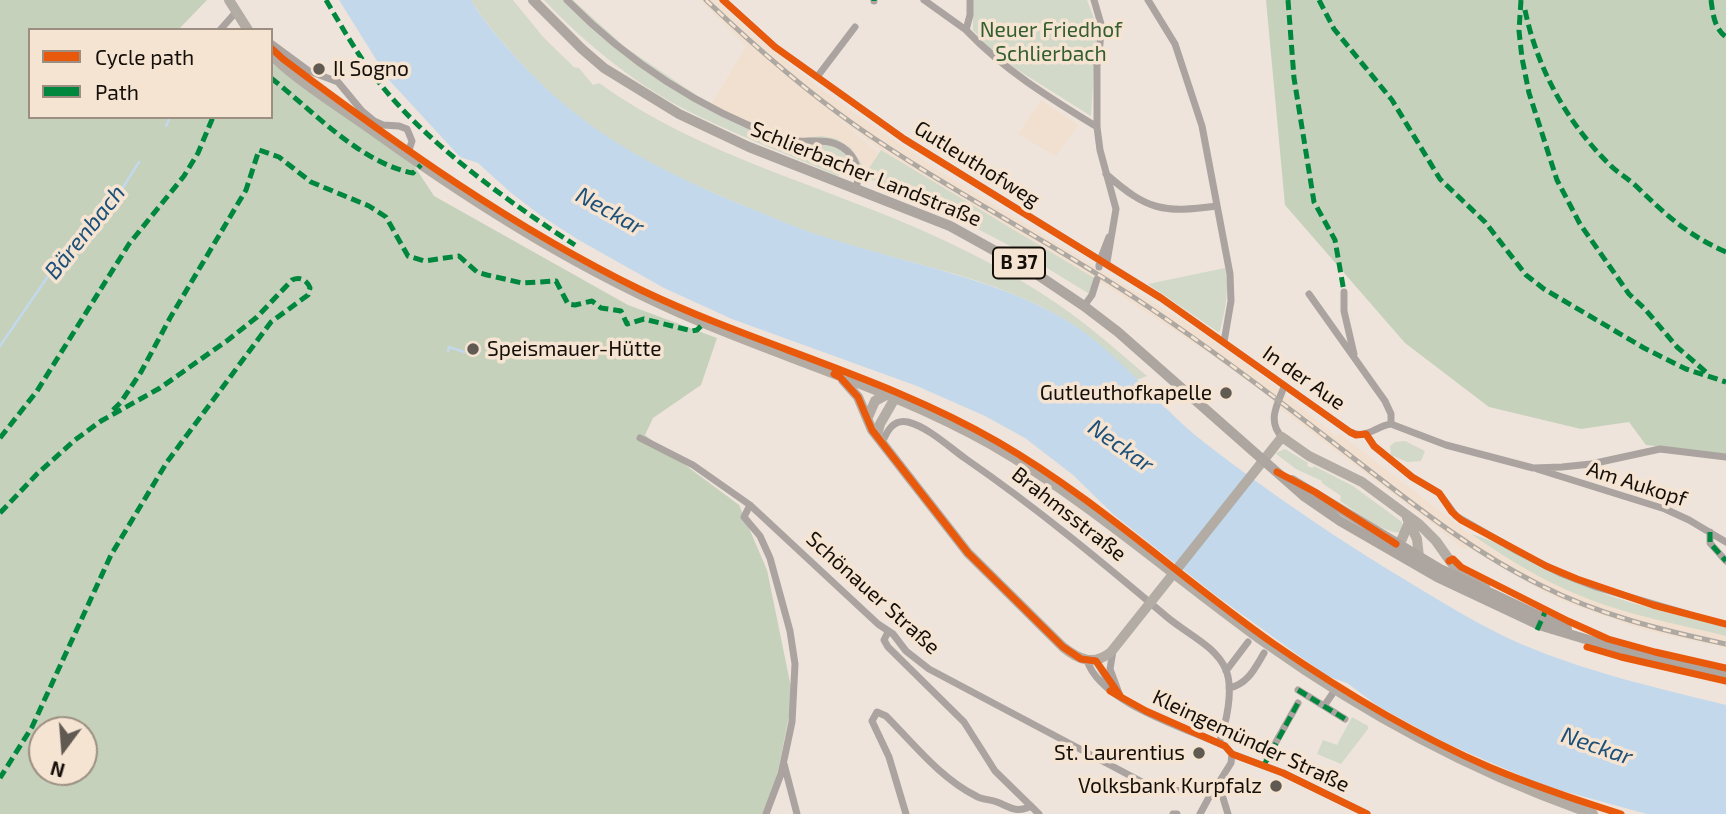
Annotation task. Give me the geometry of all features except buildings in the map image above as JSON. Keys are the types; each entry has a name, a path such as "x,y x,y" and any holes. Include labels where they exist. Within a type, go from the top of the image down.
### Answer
{"main road":[{"path":"229,0 247,28"},
{"name":"Schlierbacher Landstraße","path":"533,0 596,61 651,98 749,147 963,232 1009,257 1084,306 1150,360 1305,497 1331,515 1539,625 1635,654 1726,674"},
{"path":"273,57 407,156 556,252 633,292 704,323 891,396 974,435 1051,482 1254,635 1335,690 1437,747 1592,814"},
{"name":"Kleingemünder Straße","path":"841,377 858,397 872,430 968,553 1063,647 1074,655 1091,661"},
{"path":"868,416 876,401 891,396"},
{"path":"880,439 880,424 891,396"},
{"path":"1091,661 1108,655 1114,648 1282,437 1309,456 1362,482 1428,531 1449,561 1490,592"},
{"name":"Schlierbacher Landstraße","path":"1277,472 1315,492 1418,561 1591,641"},
{"path":"1396,544 1402,539 1407,518"},
{"path":"1407,518 1417,539 1418,561"},
{"path":"1418,561 1427,548 1428,531"}],"street":[{"path":"567,0 613,43 698,101 783,139 799,142 826,141 842,147 851,155 858,169 856,188"},
{"name":"Gutleuthofweg","path":"723,0 758,34 904,139 1224,342"},
{"path":"924,0 966,30 999,63 1097,127"},
{"path":"966,30 970,0"},
{"path":"1094,0 1101,24 1096,77 1097,127 1116,209 1114,232 1102,265"},
{"path":"1149,0 1175,44 1202,126 1231,278 1231,301 1224,342"},
{"path":"222,28 236,12"},
{"path":"817,77 855,27"},
{"path":"273,45 309,72 338,82 374,121 407,129 412,141 407,156"},
{"path":"1106,174 1124,189 1163,209 1179,211 1217,206"},
{"path":"1102,255 1107,240 1114,232"},
{"path":"1084,306 1092,295 1097,279"},
{"path":"1344,292 1344,311 1354,355"},
{"path":"1309,294 1388,406 1391,424 1366,434 1374,446 1412,477 1440,494 1456,516 1553,569 1596,587 1688,614"},
{"name":"In der Aue","path":"1224,342 1352,433 1366,434"},
{"name":"In der Aue","path":"1282,437 1273,420 1284,387"},
{"name":"Brahmsstraße","path":"880,439 894,424 905,422 933,436 1069,534 1175,624 1208,648 1226,671"},
{"name":"Am Aukopf","path":"1391,424 1446,444 1665,509 1726,542"},
{"name":"Schönauer Straße","path":"640,438 698,468 750,505 893,634 906,652 929,669 1143,783 1174,792 1216,787"},
{"path":"1533,468 1581,465 1660,449 1726,457"},
{"path":"750,505 744,517 760,536 770,558 790,631 795,664 792,722 766,814"},
{"path":"1710,532 1710,543 1726,561"},
{"path":"888,632 884,640 888,647 964,722 995,771 1039,814"},
{"path":"1219,743 1229,688 1226,671 1248,642"},
{"name":"Kleingemünder Straße","path":"1114,648 1110,669 1121,697"},
{"path":"1229,688 1241,684 1249,677 1264,653"},
{"name":"Kleingemünder Straße","path":"1091,661 1121,697 1146,711 1219,743 1229,748 1232,754 1265,763 1367,814"},
{"path":"1298,690 1345,719"},
{"path":"1324,706 1335,690"},
{"path":"1272,749 1298,703"},
{"path":"906,814 889,757 872,721 877,712 886,716 923,756 973,795 999,803 1015,812 1024,811 1031,806"},
{"path":"1200,814 1232,761 1232,754"},
{"path":"783,760 797,814"},
{"path":"1216,787 1228,814"}],"shaded area":[{"path":"700,0 717,0 753,34 823,91 933,167 1198,330 1272,383 1336,436 1339,433 1467,532 1504,557 1550,582 1604,604 1726,636 1726,648 1644,630 1573,605 1544,592 1470,548 1461,549 1458,544 1272,402 1272,399 1213,356 1094,278 881,150 833,115 879,153 867,171 851,148 773,133 711,105 746,46"},
{"path":"1041,100 1078,125 1056,156 1018,134"}],"green space":[{"path":"0,0 207,0 180,28 28,28 28,119 273,119 273,64 402,147 434,196 628,305 717,338 701,385 653,418 645,435 739,505 767,570 793,697 769,814 0,814"},
{"path":"471,0 513,0 544,38 574,67 579,68 593,85 599,83 638,109 680,131 766,169 898,220 999,268 1073,315 1147,376 1137,380 1074,325 1038,305 983,283 814,234 707,190 645,160 617,144 564,105 513,54"},
{"path":"544,0 573,0 625,47 711,105 773,133 795,139 822,136 837,139 851,148 864,167 847,169 838,176 684,109 646,87 610,60"},
{"name":"Neuer Friedhof Schlierbach","path":"973,0 1087,0 1097,26 1091,116 997,57 973,30"},
{"path":"1266,0 1726,0 1726,454 1646,445 1629,422 1581,429 1489,407 1405,343 1285,205"},
{"path":"881,150 1094,278 1091,295 1016,249 943,211 872,180 867,171"},
{"path":"1225,268 1226,300 1218,332 1148,284"},
{"path":"1405,441 1425,451 1421,461 1407,462 1391,455 1390,446 1395,442"},
{"path":"1285,449 1308,463 1307,466 1314,466 1353,486 1402,522 1402,532 1388,530 1371,521 1340,501 1341,496 1322,481 1296,469 1275,453"},
{"path":"1471,534 1611,596 1726,627 1726,636 1635,614 1587,599 1535,574"},
{"path":"1352,717 1368,726 1368,729 1341,764 1317,754 1323,740 1337,745"}],"water":[{"name":"Neckar","path":"339,0 471,0 495,34 561,102 642,158 702,188 799,228 980,282 1061,317 1100,345 1187,428 1255,480 1359,551 1479,624 1571,663 1622,679 1726,705 1726,814 1647,814 1545,786 1441,741 1378,706 1347,683 1327,676 1214,594 1114,515 1073,475 1025,438 985,416 917,386 732,319 664,288 577,239 510,192 478,163 460,157 389,80"}],"waterway":[{"name":"Bärenbach","path":"166,126 169,119"},
{"name":"Bärenbach","path":"0,346 53,269 110,208 139,162"},
{"path":"448,351 449,347 464,352"}],"tunnel":[{"path":"1266,761 1272,749"}],"railway":[{"path":"706,0 778,66 856,126 927,173 1075,260 1172,323 1268,392 1461,539 1513,571 1562,596 1654,627 1726,644"}],"marked path":[{"path":"326,0 373,75 423,130 498,192 575,245"},
{"path":"1288,0 1294,78 1314,202 1335,240 1344,292"},
{"path":"1319,0 1334,29 1392,100 1440,179 1485,222 1526,275 1544,289 1644,348 1686,369 1726,382"},
{"path":"1521,0 1519,31 1522,58 1529,93 1557,180 1580,224 1629,294 1677,347 1706,372"},
{"path":"1711,0 1717,25 1726,37"},
{"path":"1525,10 1537,53 1556,94 1594,149 1677,223 1726,252"},
{"path":"273,80 338,134 374,158 413,173 421,165"},
{"path":"0,438 37,391 129,244 184,176 198,153 212,119"},
{"path":"113,410 141,372 246,190 259,150 279,157 311,182 369,206 386,217 408,256 424,261 459,256 477,272 487,275 522,283 556,281 568,304 592,301 601,308 621,311 627,324 644,319 692,331 704,323"},
{"path":"0,513 37,474 75,440 101,421 160,388 228,340 257,317 292,280 300,279 307,283 310,288 308,295 271,322 167,462 111,555 32,727 0,778"},
{"path":"1710,532 1710,543 1726,561"},
{"path":"1537,630 1546,610"},
{"path":"1298,690 1345,719"},
{"path":"1264,765 1298,703"}],"cycle path":[{"path":"723,0 775,47 904,139 1161,298 1350,432 1356,435 1366,434 1374,446 1412,477 1439,493 1461,520 1546,566 1577,579 1653,605 1726,624"},
{"path":"273,50 326,91 456,183 593,266 685,310 867,380 955,419 998,442 1070,488 1274,644 1378,711 1489,767 1621,814"},
{"path":"834,374 858,397 872,430 968,553 1063,647 1081,659 1096,661 1121,697"},
{"path":"1277,472 1315,492 1396,544"},
{"path":"1449,561 1453,559 1461,567 1608,639 1726,668"},
{"path":"1587,647 1726,681"},
{"path":"1110,691 1146,711 1225,746 1232,754 1283,773 1367,814"}],"place":[{"name":"Il Sogno","path":"319,69"},
{"name":"Speismauer-Hütte","path":"473,349"},
{"name":"Gutleuthofkapelle","path":"1226,393"},
{"name":"St. Laurentius","path":"1199,753"},
{"name":"Volksbank Kurpfalz","path":"1276,786"}]}
